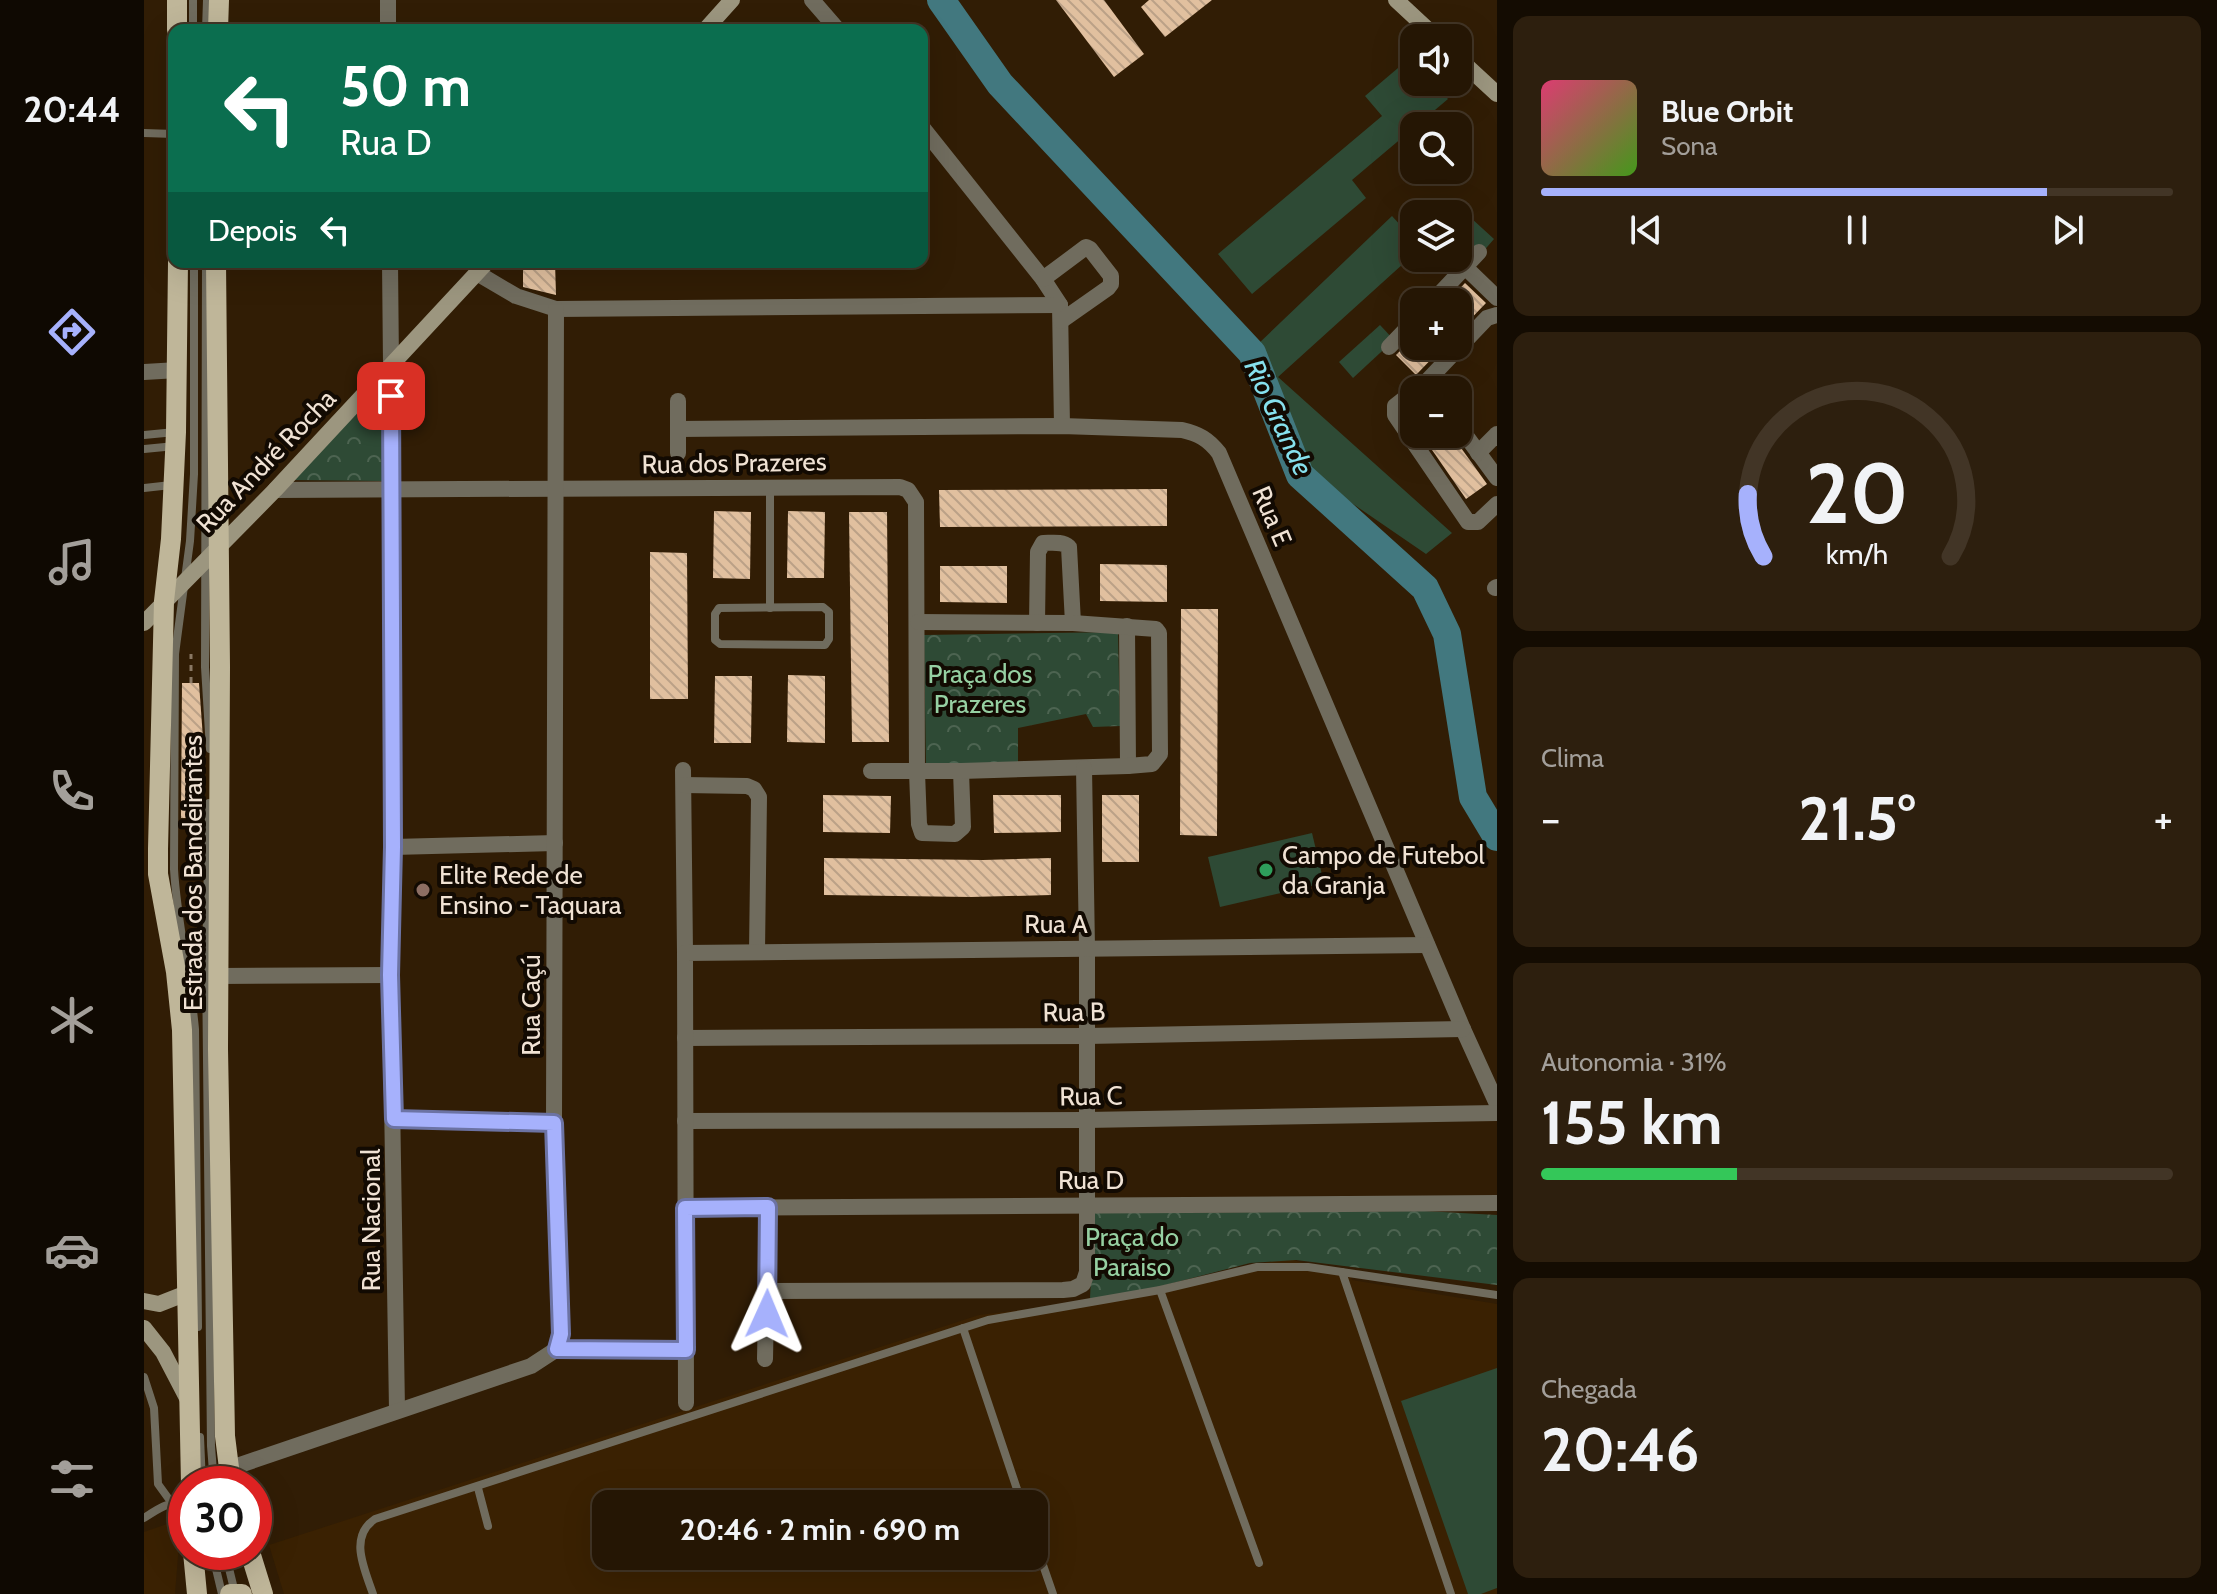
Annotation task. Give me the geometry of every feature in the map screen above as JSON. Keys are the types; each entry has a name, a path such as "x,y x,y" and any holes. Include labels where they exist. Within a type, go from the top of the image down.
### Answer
{"main road":[{"path":"177,0 177,24"},
{"path":"218,24 219,0"},
{"path":"710,24 732,0"},
{"path":"1396,0 1422,24"},
{"path":"1472,71 1497,94"},
{"name":"Estrada dos Bandeirantes","path":"178,268 174,485 164,601 153,673 158,874 176,972 182,1030 191,1466"},
{"name":"Estrada dos Bandeirantes","path":"216,268 212,552 224,1466"},
{"name":"Rua André Rocha","path":"144,623 275,490 481,268"},
{"path":"144,1301 159,1304 187,1293"},
{"path":"144,1328 163,1352 189,1402"},
{"path":"188,1594 192,1570"},
{"path":"194,1570 197,1594"},
{"path":"256,1570 263,1594"}],"street":[{"path":"388,0 388,24"},
{"path":"812,0 833,24"},
{"path":"928,138 1043,279 1060,313 1062,426"},
{"path":"483,268 516,296 556,309 1060,313 1111,284 1111,276 1086,247 1043,279"},
{"path":"1472,260 1479,252"},
{"name":"Rua Nacional","path":"390,268 393,847 390,975 397,1410"},
{"path":"1445,288 1460,272"},
{"path":"1470,272 1491,292 1497,272"},
{"name":"Rua Caçú","path":"556,309 554,1123 561,1334 557,1349"},
{"path":"1434,376 1487,318 1497,315"},
{"path":"1389,347 1400,336"},
{"path":"144,372 178,370"},
{"path":"678,401 678,453"},
{"path":"1400,403 1395,406 1395,415 1400,422"},
{"name":"Rua E","path":"678,429 1062,426 1182,430 1199,434 1210,441 1219,453 1497,1104"},
{"path":"1478,453 1497,434"},
{"path":"1472,445 1497,478"},
{"path":"1418,448 1468,522 1478,522 1497,504"},
{"name":"Rua dos Prazeres","path":"275,490 893,486 908,490 916,502 919,829 928,834 955,834 963,827 961,771"},
{"path":"1037,623 1038,552 1043,543 1065,543 1069,547 1073,623"},
{"path":"871,771 1128,766 1152,764 1160,754 1159,633 1151,628 1073,623 918,622"},
{"path":"1127,626 1128,766"},
{"path":"768,1291 1063,1290 1083,1284 1087,1272 1084,768"},
{"path":"686,1403 683,777 747,786 754,789 759,797 757,951"},
{"path":"393,847 555,843"},
{"name":"Rua A","path":"685,953 1427,945"},
{"path":"218,976 390,975"},
{"name":"Rua B","path":"685,1038 1087,1036 1463,1029"},
{"name":"Rua C","path":"685,1121 1086,1120 1497,1113"},
{"path":"394,1119 554,1123"},
{"name":"Rua D","path":"685,1208 1497,1203"},
{"path":"765,1359 768,1207"},
{"path":"257,1466 397,1410 531,1366 557,1349 686,1350"}],"lane":[{"path":"193,0 193,24"},
{"path":"206,24 207,0"},
{"path":"144,133 168,134"},
{"path":"194,268 194,474 190,541 175,654 174,869 195,1029 202,1466"},
{"path":"206,268 212,552 205,667 210,752 206,963 211,1446 219,1466"},
{"path":"144,438 176,439"},
{"path":"144,449 176,439"},
{"path":"144,488 174,485"},
{"path":"770,487 770,608"},
{"path":"719,608 770,608 827,609 828,642 825,645 720,644 715,640 715,614 719,608"},
{"path":"373,1594 359,1545 368,1524 375,1519 1007,1315 1160,1290 1257,1267 1308,1267 1497,1295"},
{"path":"1342,1272 1451,1594"},
{"path":"1160,1290 1259,1563"},
{"path":"963,1328 1017,1490"},
{"path":"144,1377 154,1408 158,1484 168,1498"},
{"path":"478,1488 488,1526"},
{"path":"144,1518 168,1504"},
{"path":"221,1570 233,1594"},
{"path":"228,1570 233,1594"},
{"path":"1045,1570 1053,1594"}],"path":[{"path":"191,654 191,683"}],"shaded area":[{"path":"1286,1258 1351,1276 1352,1280 1497,1304 1497,1594 284,1594 272,1555 272,1544 979,1315 1095,1301"},
{"path":"168,1524 168,1570 177,1570 175,1594 144,1594 144,1532"}],"green space":[{"path":"1400,66 1400,96 1445,96 1448,99 1433,112 1400,112 1400,140 1352,180 1366,198 1252,294 1218,254 1382,116 1365,96"},
{"path":"1392,216 1400,225 1400,267 1278,377 1452,533 1426,554 1305,471 1272,388 1277,377 1257,345"},
{"path":"1472,219 1494,239 1472,264"},
{"path":"1380,325 1394,340 1353,378 1339,362"},
{"path":"381,388 382,481 288,480"},
{"name":"Praça dos Prazeres","path":"1118,632 1120,726 1093,727 1086,714 1018,728 1018,768 926,769 924,635"},
{"name":"Campo de Futebol da Granja","path":"1312,833 1324,883 1220,907 1208,857"},
{"name":"Praça do Paraiso","path":"1424,1211 1497,1215 1497,1285 1296,1260 1250,1263 1123,1296 1090,1299 1094,1213"},
{"path":"1497,1368 1497,1588 1481,1594 1468,1594 1401,1401"}],"building":[{"path":"1056,0 1104,0 1144,54 1114,77"},
{"path":"1149,0 1212,0 1165,37 1141,7"},
{"path":"523,268 555,268 556,295 523,287"},
{"path":"1472,290 1486,303 1472,318"},
{"path":"1401,360 1430,360 1416,375"},
{"path":"1431,448 1461,448 1487,484 1466,499"},
{"path":"1167,489 1167,526 940,527 939,490"},
{"path":"714,511 751,512 750,579 713,578"},
{"path":"788,511 825,512 824,578 787,578"},
{"path":"849,512 887,512 889,742 852,742"},
{"path":"650,552 687,553 688,699 650,699"},
{"path":"1100,564 1167,565 1167,602 1100,601"},
{"path":"940,566 1007,566 1007,603 940,602"},
{"path":"1181,609 1218,609 1217,836 1180,835"},
{"path":"788,675 825,676 825,743 787,742"},
{"path":"715,676 752,676 751,743 714,743"},
{"path":"182,683 199,683 204,752 202,818 181,818"},
{"path":"823,795 891,796 890,833 823,832"},
{"path":"993,795 1061,795 1061,832 994,833"},
{"path":"1102,795 1139,795 1139,862 1102,862"},
{"path":"824,858 1051,858 1051,895 824,895"}],"waterway":[{"name":"Rio Grande","path":"941,0 1000,84 1252,353 1300,475 1425,588 1447,634 1473,797 1497,837"}],"place":[{"name":"Campo de Futebol da Granja","path":"1266,870"},
{"name":"Elite Rede de Ensino - Taquara","path":"423,890"}],"route":[{"path":"391,396 393,847 390,975 394,1119 554,1123 561,1334 557,1349 686,1350 685,1208 768,1207 767,1314"}]}
